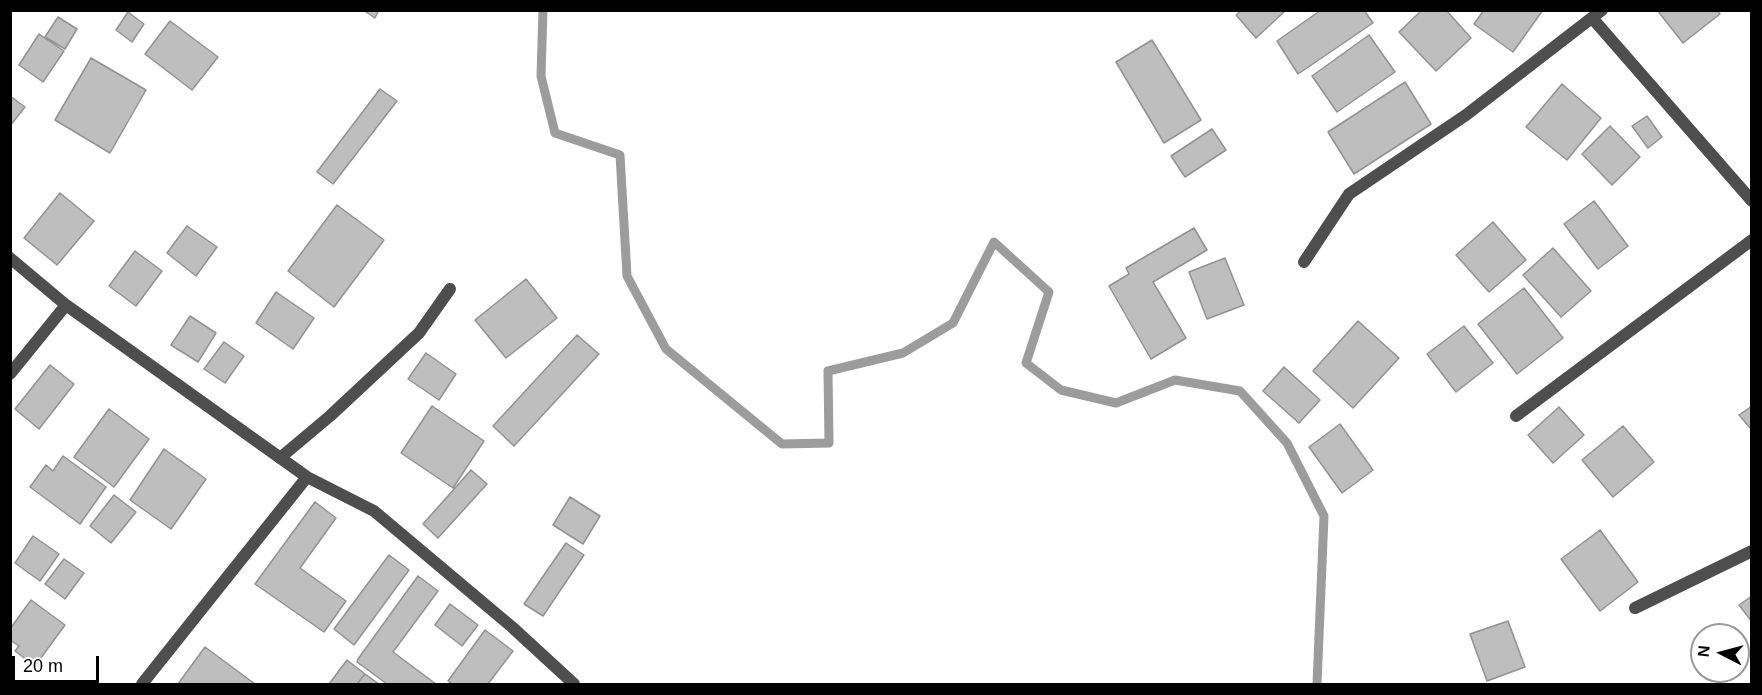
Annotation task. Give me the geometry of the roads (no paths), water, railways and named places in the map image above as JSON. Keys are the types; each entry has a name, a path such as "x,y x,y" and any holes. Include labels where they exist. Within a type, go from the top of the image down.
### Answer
{"street":[{"path":"1304,262 1349,194 1466,115 1598,15 1752,201"},
{"path":"1516,416 1752,240"},
{"path":"10,258 66,306 307,477 374,510 512,627 574,684"},
{"path":"280,458 330,416 419,333 450,289"},
{"path":"10,374 66,306"},
{"path":"142,684 307,477"},
{"path":"1635,608 1752,552"}],"waterway":[{"path":"543,10 541,76 555,133 620,155 627,276 666,349 782,444 829,443 828,371 903,353 953,323 994,242 1049,292 1026,363 1061,390 1116,403 1175,380 1240,391 1287,443 1324,516 1317,684"}]}
